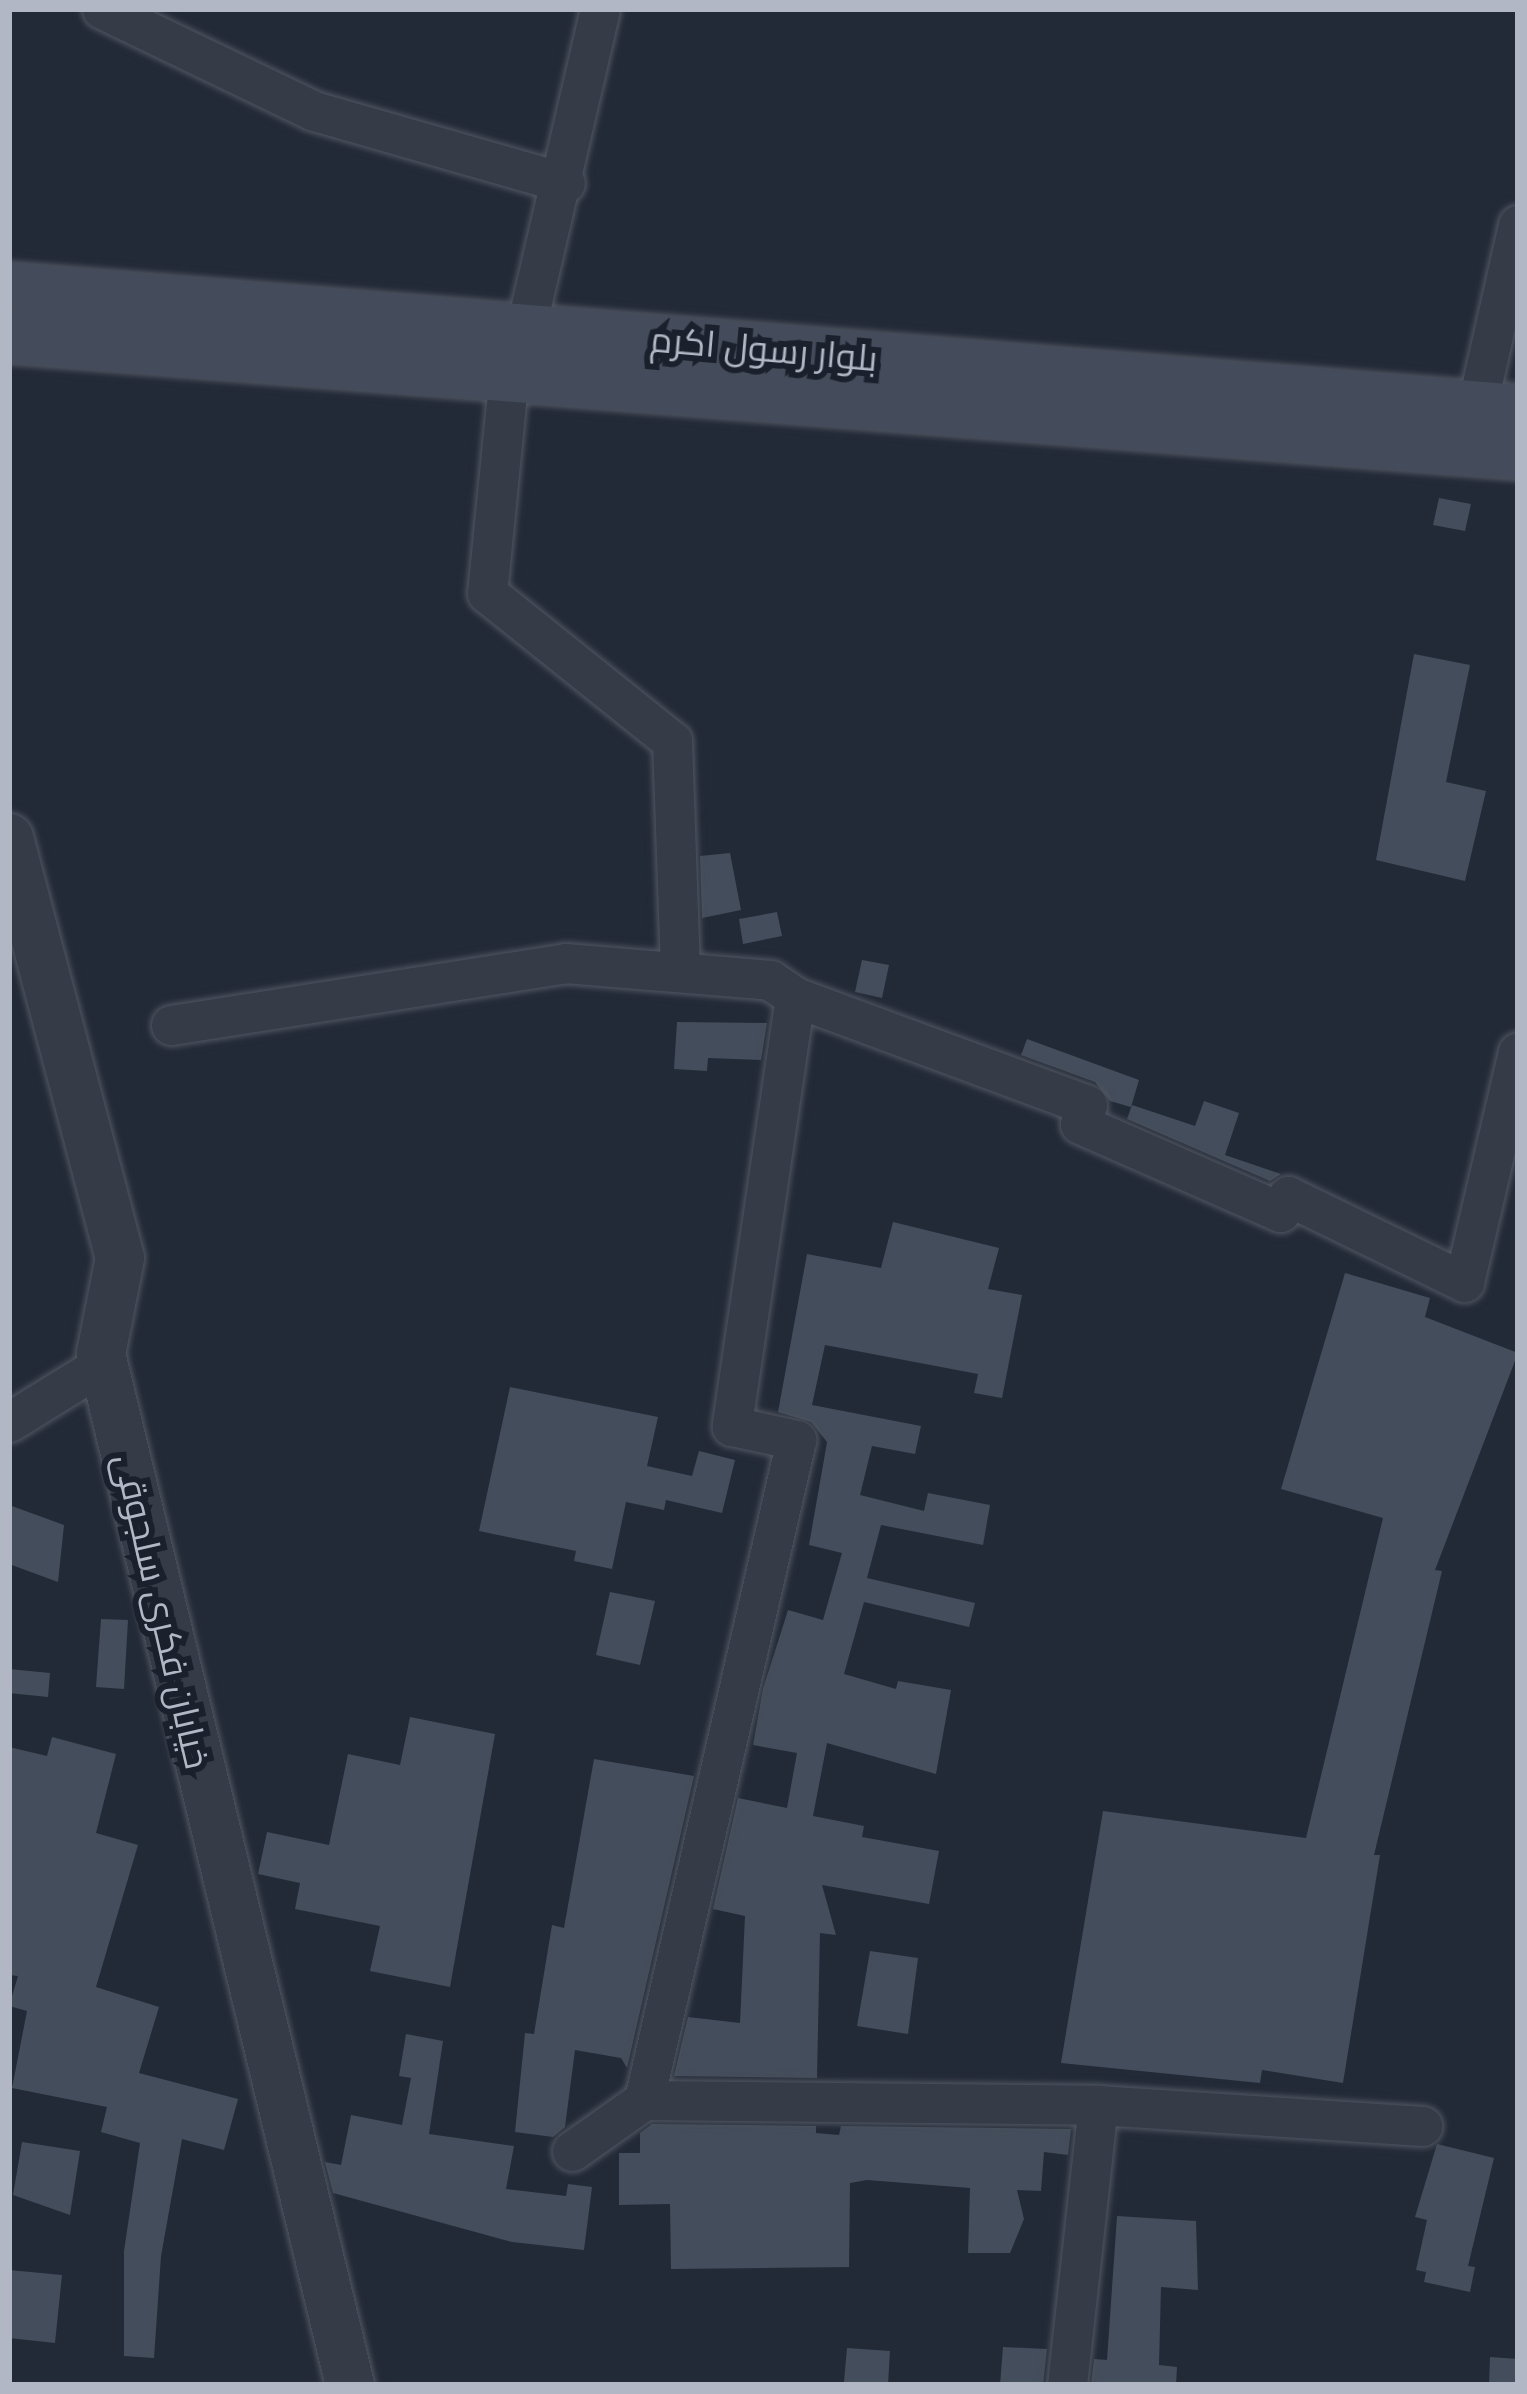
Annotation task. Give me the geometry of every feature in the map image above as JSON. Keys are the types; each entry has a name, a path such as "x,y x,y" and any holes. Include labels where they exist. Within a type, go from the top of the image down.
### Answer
{"main road":[{"name":"بلوار رسول اکرم","path":"9,290 518,350 1518,452"},
{"name":"بلوار رسول اکرم","path":"9,335 518,350 1497,411"}],"street":[{"path":"102,9 314,112 565,183"},
{"path":"600,9 565,183 518,350 487,593 672,741 680,967"},
{"path":"1497,411 1518,225"},
{"name":"خیابان فکری سلجوقی","path":"9,838 120,1258 104,1363 350,2385"},
{"path":"171,1025 565,963 680,967 770,980 795,997 1087,1105 1080,1124 1280,1212 1288,1196 1464,1282 1507,1140 1518,1052"},
{"path":"644,2100 796,1440 732,1426 795,997"},
{"path":"9,1422 104,1363"},
{"path":"572,2151 644,2100 1098,2105 1422,2126"},
{"path":"1067,2385 1098,2105"}],"building":[{"path":"1439,498 1471,504 1465,531 1433,525"},
{"path":"1414,654 1470,665 1446,782 1486,791 1465,881 1376,860"},
{"path":"730,853 741,910 702,918 700,856"},
{"path":"777,912 782,936 743,944 739,919"},
{"path":"862,960 889,965 882,998 855,992"},
{"path":"677,1022 767,1023 761,1060 708,1058 707,1071 674,1069"},
{"path":"1027,1039 1139,1080 1131,1107 1110,1101 1095,1082 1021,1055"},
{"path":"1204,1101 1239,1113 1225,1155 1281,1174 1270,1181 1127,1119 1132,1105 1195,1126"},
{"path":"893,1222 999,1248 988,1289 1022,1295 1002,1398 974,1393 978,1374 825,1345 812,1405 921,1426 915,1454 872,1446 860,1495 924,1511 928,1493 990,1505 983,1545 881,1525 867,1578 975,1603 969,1627 864,1602 844,1674 896,1689 898,1681 951,1690 936,1774 827,1743 813,1816 864,1826 862,1837 939,1851 929,1904 822,1885 836,1935 820,1933 817,2078 674,2076 688,2017 740,2023 745,1916 713,1909 738,1798 787,1808 797,1753 753,1745 763,1689 788,1610 823,1620 842,1553 809,1545 827,1442 811,1422 778,1412 807,1254 881,1268"},
{"path":"1345,1273 1430,1298 1425,1317 1518,1353 1435,1570 1442,1571 1374,1855 1380,1855 1343,2083 1262,2070 1260,2083 1061,2063 1103,1811 1306,1838 1383,1518 1281,1489"},
{"path":"510,1387 658,1417 647,1466 692,1476 699,1451 735,1460 722,1513 666,1500 664,1510 626,1502 612,1569 574,1561 576,1551 479,1531"},
{"path":"9,1505 64,1525 58,1582 9,1564"},
{"path":"610,1592 655,1601 640,1665 596,1655"},
{"path":"101,1619 128,1620 124,1689 96,1687"},
{"path":"9,1669 50,1673 48,1697 9,1693"},
{"path":"410,1717 495,1734 450,1987 370,1971 380,1926 295,1909 300,1883 258,1874 267,1832 329,1845 348,1754 400,1765"},
{"path":"52,1737 116,1754 96,1833 138,1845 96,1987 159,2007 139,2073 238,2099 224,2150 182,2139 161,2256 154,2358 124,2356 124,2251 140,2143 101,2132 107,2107 12,2088 27,2011 9,2006 18,1976 9,1975 9,1747 47,1756"},
{"path":"594,1759 694,1776 627,2068 621,2058 575,2050 565,2127 553,2137 515,2132 525,2033 534,2034 552,1925 564,1928"},
{"path":"870,1951 918,1958 908,2034 857,2026"},
{"path":"406,2034 443,2041 429,2134 514,2146 506,2189 566,2196 568,2184 592,2187 584,2250 512,2242 333,2193 325,2162 341,2165 351,2115 402,2125 411,2078 399,2076"},
{"path":"652,2124 816,2126 816,2133 839,2135 841,2126 1071,2129 1068,2155 1044,2152 1041,2191 1017,2190 1024,2219 1010,2253 968,2253 970,2188 867,2180 850,2183 849,2267 671,2269 670,2204 619,2205 619,2153 640,2153 640,2133"},
{"path":"22,2142 80,2151 70,2215 13,2195"},
{"path":"1437,2144 1494,2158 1468,2266 1475,2267 1470,2292 1424,2282 1426,2272 1416,2270 1427,2220 1415,2217"},
{"path":"1117,2216 1196,2221 1198,2290 1161,2287 1159,2365 1177,2367 1176,2385 1091,2385 1094,2359 1107,2360"},
{"path":"9,2270 62,2275 55,2343 9,2338"},
{"path":"1003,2347 1047,2349 1043,2385 1000,2385"},
{"path":"847,2348 890,2351 888,2385 844,2382"},
{"path":"1490,2357 1518,2359 1518,2385 1489,2385"}]}
